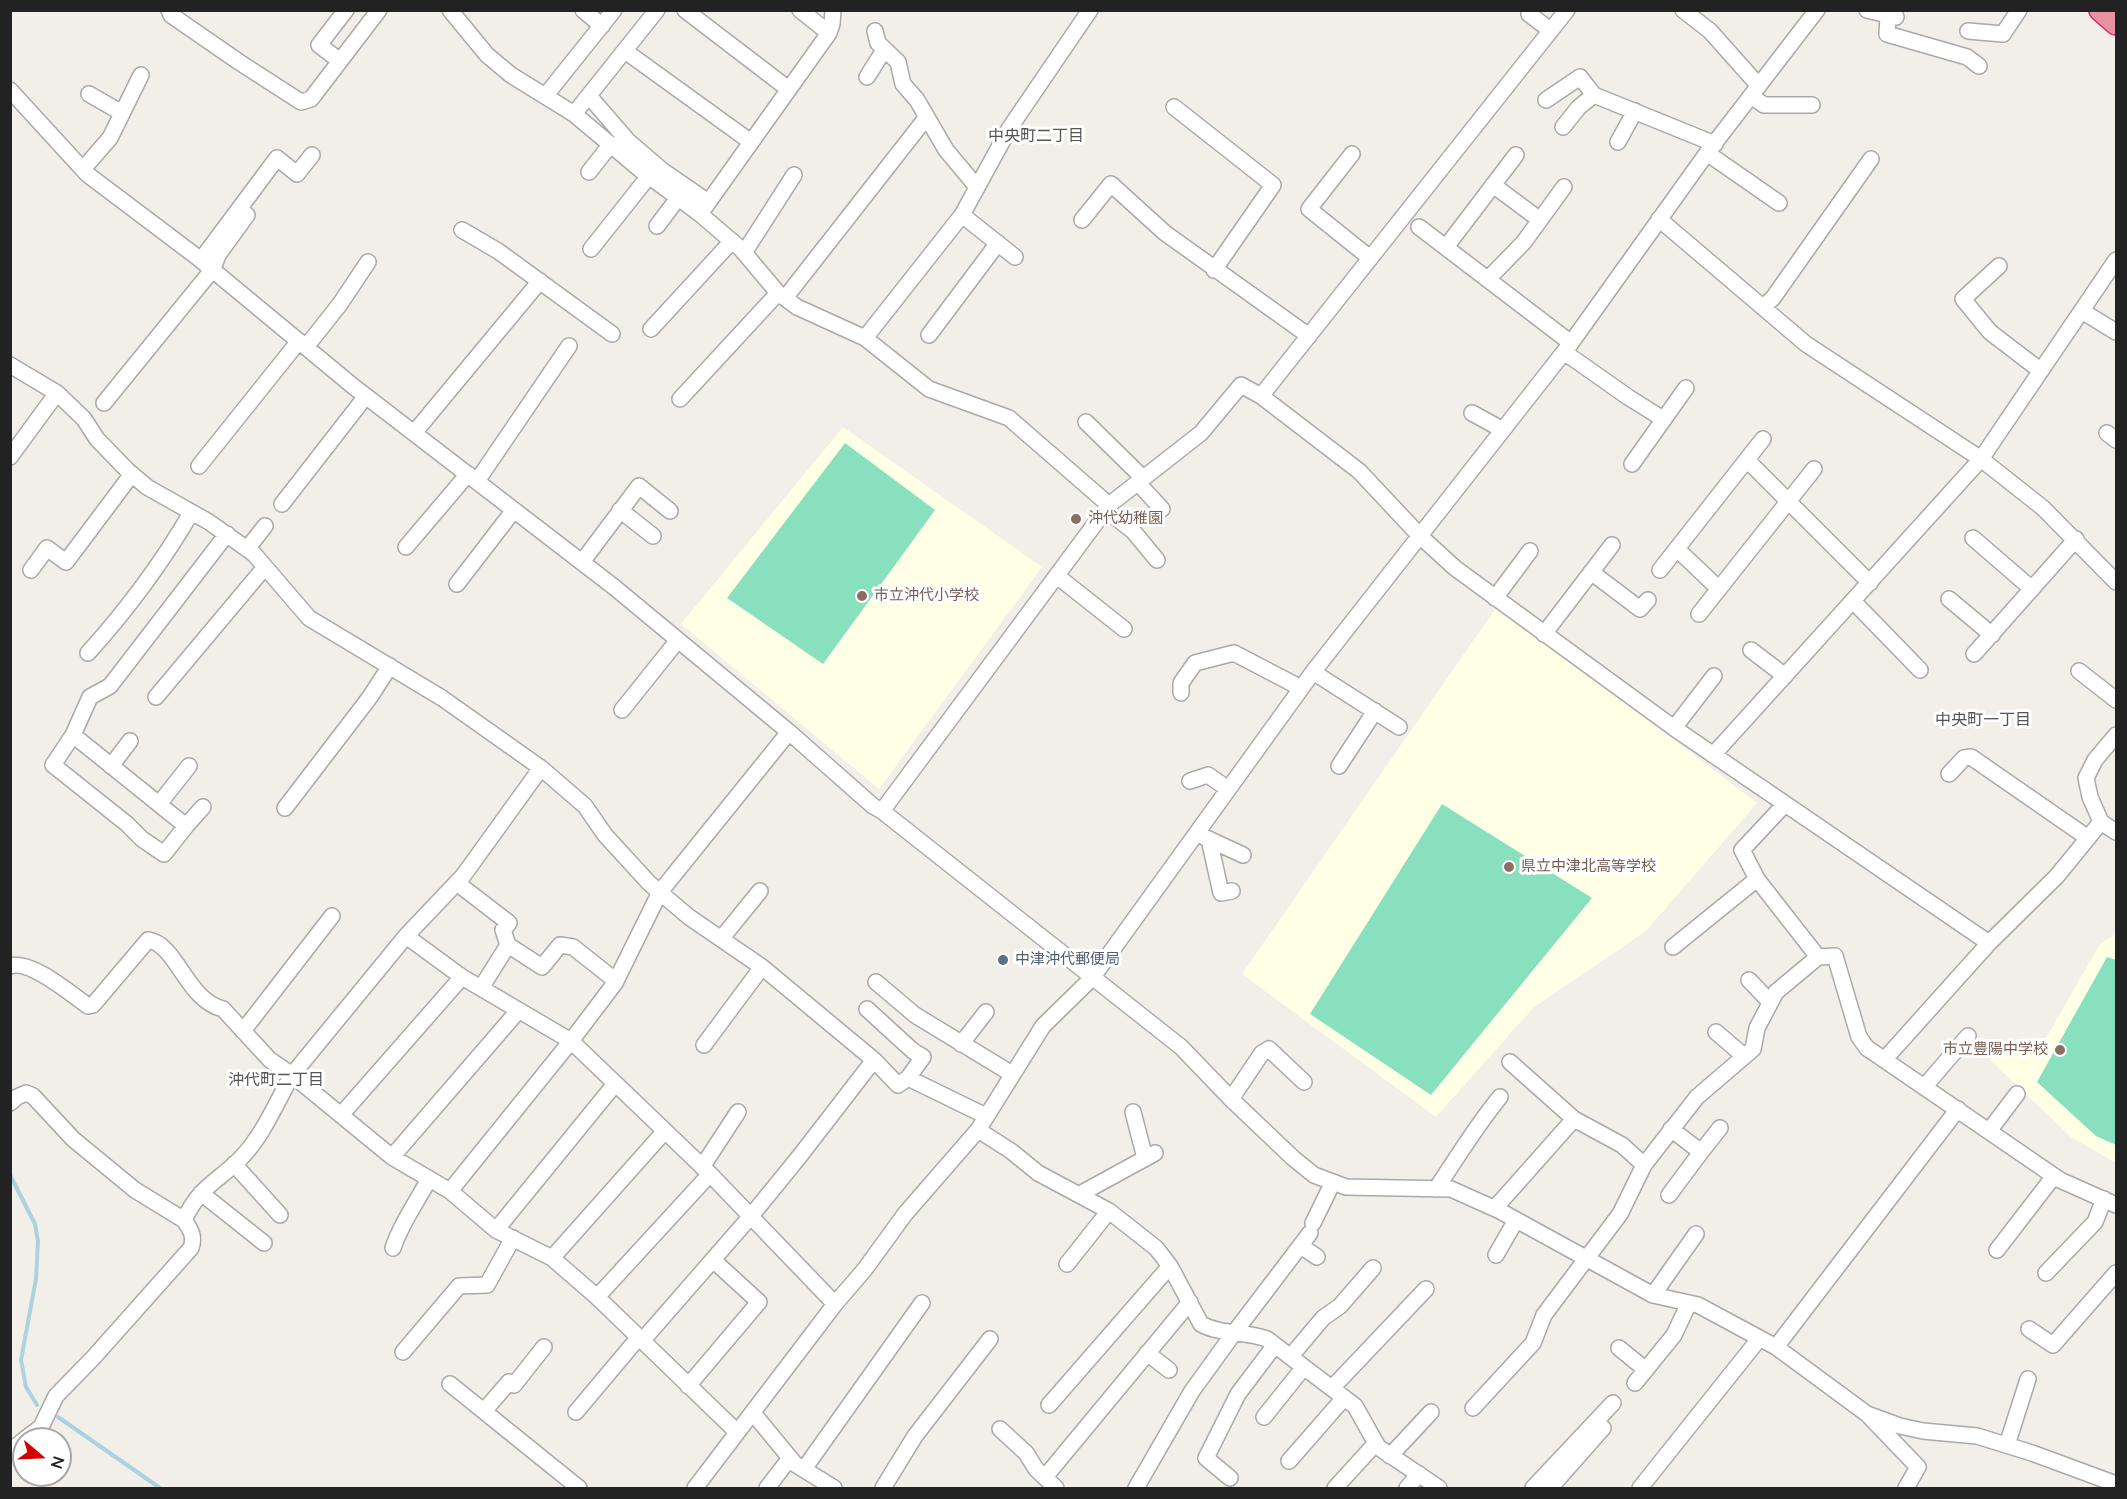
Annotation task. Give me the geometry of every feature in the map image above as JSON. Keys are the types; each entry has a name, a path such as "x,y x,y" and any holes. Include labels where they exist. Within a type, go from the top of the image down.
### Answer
{"highway":[{"path":"2100,10 2116,24"}],"street":[{"path":"169,10 171,15 194,32 301,102 311,99 379,10"},
{"path":"340,61 320,45 346,10"},
{"path":"450,10 487,55 511,75 574,114 678,198 704,208"},
{"path":"583,10 602,26"},
{"path":"546,95 614,10"},
{"path":"574,114 657,10"},
{"path":"685,10 788,88"},
{"path":"800,10 829,33"},
{"path":"704,208 829,33 833,10"},
{"path":"865,338 962,215 1009,129 1090,10"},
{"path":"1683,10 1710,31 1764,105 1812,105"},
{"path":"695,1488 905,1214 978,1130 1043,1026 1092,978 1203,836 1228,789 1301,688 1567,347 1711,148 1817,10"},
{"path":"1867,10 1893,17 1887,34 1967,57 1979,66"},
{"path":"1968,32 2003,34 2019,10"},
{"path":"1261,396 1550,30 1561,12"},
{"path":"1529,14 1550,30"},
{"path":"875,32 878,43 898,62 903,84 917,100 946,150 977,187"},
{"path":"867,77 884,50"},
{"path":"625,51 751,142"},
{"path":"83,169 110,138 141,75"},
{"path":"1546,100 1580,77 1594,95 1635,111 1711,148 1779,203"},
{"path":"10,90 83,169 207,265 366,396 582,562 789,732 877,809 1181,1047 1231,1099 1314,1175 1346,1187 1451,1189 1495,1208 1653,1295 1698,1305 1776,1347 1867,1414 1918,1467 1906,1488"},
{"path":"89,94 122,113"},
{"path":"1563,127 1579,107 1594,95"},
{"path":"589,96 628,141 704,208 732,242 782,295 797,306 865,338 930,389 1009,418 1133,531 1157,560"},
{"path":"1174,107 1273,184 1215,270"},
{"path":"1618,142 1635,111"},
{"path":"680,399 782,295 926,118"},
{"path":"589,172 611,144"},
{"path":"1352,154 1309,209 1370,258"},
{"path":"104,403 207,265 277,158 297,174 312,155"},
{"path":"1446,247 1516,155"},
{"path":"1763,308 1773,298 1871,159"},
{"path":"744,253 794,175"},
{"path":"591,249 649,176"},
{"path":"1082,220 1111,184 1165,233 1309,336"},
{"path":"1493,185 1540,220"},
{"path":"1488,279 1524,242 1564,187"},
{"path":"657,226 678,198"},
{"path":"207,265 218,255 248,214"},
{"path":"962,215 1015,256"},
{"path":"1659,219 1806,344 1981,459 2043,508 2113,573"},
{"path":"1419,227 1488,279 1628,397 1663,419"},
{"path":"462,230 498,251 612,334"},
{"path":"651,329 732,242"},
{"path":"929,335 998,243"},
{"path":"1713,755 1981,459 2116,260"},
{"path":"199,466 302,344 339,304 368,262"},
{"path":"1999,266 1963,299 1990,332 2041,371"},
{"path":"414,433 540,281"},
{"path":"2082,311 2116,332"},
{"path":"406,547 472,478 569,346"},
{"path":"10,365 57,393 84,419 97,439 147,487 227,534 247,549 309,618 476,721 541,768 585,806 622,855 660,892 689,917 762,967 874,1060 898,1085 908,1078 923,1057 913,1051 867,1009"},
{"path":"877,809 1108,508 1201,432 1241,385 1261,396 1359,471 1420,536 1455,568 1495,598 1674,728 1989,943"},
{"path":"1632,464 1686,388"},
{"path":"10,457 57,393"},
{"path":"282,504 366,396"},
{"path":"1472,413 1503,430"},
{"path":"1086,422 1141,480 1162,508"},
{"path":"1660,570 1763,439"},
{"path":"1747,460 1870,583"},
{"path":"1699,614 1814,469"},
{"path":"31,570 47,548 66,562 132,474"},
{"path":"582,562 639,486 670,511"},
{"path":"457,584 514,510"},
{"path":"620,510 653,536"},
{"path":"88,652 102,637 175,540 191,513"},
{"path":"247,549 265,526"},
{"path":"203,807 186,826 170,858 142,839 127,824 53,765 73,735 90,697 110,686 227,534"},
{"path":"1973,538 2032,589"},
{"path":"1974,654 2076,539"},
{"path":"1544,634 1612,545"},
{"path":"1677,549 1719,589"},
{"path":"1495,598 1530,551"},
{"path":"156,697 265,567"},
{"path":"1591,572 1640,609 1648,600"},
{"path":"1057,576 1124,629"},
{"path":"1949,599 1992,635"},
{"path":"1853,601 1920,670"},
{"path":"622,710 678,640"},
{"path":"1751,650 1785,676"},
{"path":"1181,693 1181,683 1195,663 1234,653 1301,688"},
{"path":"285,808 370,697 390,666"},
{"path":"2079,671 2116,700"},
{"path":"1313,672 1399,727"},
{"path":"1674,728 1714,676"},
{"path":"1339,766 1375,711"},
{"path":"450,1191 571,1041 616,981 660,892 789,732"},
{"path":"73,735 186,826"},
{"path":"2116,735 2095,760 2086,778 2090,797 2101,822 2116,832"},
{"path":"111,765 130,741"},
{"path":"1949,774 1964,758 1971,757 2088,838"},
{"path":"159,804 189,766"},
{"path":"184,1220 192,1203 201,1193 234,1164 256,1140 292,1075 406,936 457,883 541,768"},
{"path":"1190,781 1208,775 1228,789"},
{"path":"1785,804 1742,850 1757,879 1818,957"},
{"path":"1884,1060 1989,943 2057,876 2101,822"},
{"path":"1203,836 1243,855"},
{"path":"1203,836 1221,893 1232,891"},
{"path":"1673,947 1757,879"},
{"path":"457,883 509,923 503,930 508,945 542,967 560,945 573,947 616,981"},
{"path":"722,939 760,891"},
{"path":"243,1031 332,916"},
{"path":"406,936 462,977 571,1041 706,1171 834,1304"},
{"path":"10,966 17,964 32,968 88,1006 93,1005 148,940 156,941 168,952 195,991 216,1007 223,1009 270,1060 292,1075 392,1157 450,1191 496,1230 552,1258 597,1297 737,1432"},
{"path":"481,988 508,945"},
{"path":"1473,1408 1533,1343 1544,1315 1620,1214 1644,1165 1671,1129 1697,1097 1753,1049 1757,1028 1776,992 1818,957 1835,956 1859,1037 1868,1048 2054,1176 2110,1202 2095,1222 2046,1273"},
{"path":"704,1044 762,967"},
{"path":"341,1115 462,977"},
{"path":"1749,980 1770,1002"},
{"path":"876,982 915,1015 1012,1074"},
{"path":"392,1157 518,1011"},
{"path":"962,1044 986,1012"},
{"path":"1716,1032 1744,1056"},
{"path":"1925,1086 1968,1036"},
{"path":"1231,1099 1262,1053 1269,1049 1304,1082"},
{"path":"576,1413 751,1216 874,1060"},
{"path":"1510,1062 1574,1119 1622,1145 1644,1165"},
{"path":"908,1078 986,1116"},
{"path":"496,1230 615,1084"},
{"path":"10,1103 26,1094 33,1096 74,1139 135,1190 184,1220 194,1240 191,1248 56,1396 41,1427"},
{"path":"1989,1131 2017,1094"},
{"path":"1436,1189 1464,1149 1477,1125 1500,1096"},
{"path":"1776,1347 1958,1109"},
{"path":"597,1297 706,1171 738,1112"},
{"path":"1080,1194 1150,1156 1133,1112"},
{"path":"1495,1208 1574,1119"},
{"path":"1669,1195 1720,1128"},
{"path":"1671,1129 1701,1152"},
{"path":"978,1130 1011,1151 1038,1173 1109,1211 1156,1248 1170,1266 1201,1324 1208,1328 1268,1339 1355,1406 1376,1443 1390,1456 1439,1488"},
{"path":"552,1258 664,1132"},
{"path":"234,1164 280,1215"},
{"path":"1997,1250 2054,1176"},
{"path":"393,1248 399,1230 429,1179"},
{"path":"1136,1488 1192,1391 1312,1228 1333,1182"},
{"path":"201,1193 264,1244"},
{"path":"1067,1264 1109,1211"},
{"path":"1496,1255 1516,1220"},
{"path":"1653,1295 1696,1234"},
{"path":"403,1352 459,1286 487,1285 513,1238"},
{"path":"1300,1245 1317,1257"},
{"path":"688,1386 759,1302 713,1260"},
{"path":"1049,1405 1170,1266"},
{"path":"1291,1356 1323,1318 1340,1306 1373,1268"},
{"path":"2030,1329 2053,1345 2116,1273"},
{"path":"1289,1461 1338,1393 1426,1289"},
{"path":"1045,1477 1190,1302"},
{"path":"804,1469 922,1303"},
{"path":"1635,1383 1674,1335 1689,1303"},
{"path":"883,1488 915,1436 990,1339"},
{"path":"1640,1488 1759,1339"},
{"path":"1230,1478 1206,1458 1238,1394 1275,1345"},
{"path":"484,1411 509,1382 514,1385 544,1347"},
{"path":"1619,1348 1646,1370"},
{"path":"1147,1353 1169,1370"},
{"path":"1264,1417 1304,1367"},
{"path":"2007,1445 2028,1379"},
{"path":"450,1384 579,1488"},
{"path":"1533,1488 1613,1403"},
{"path":"1390,1456 1431,1412"},
{"path":"753,1413 790,1458 834,1488"},
{"path":"1867,1414 1900,1426 1923,1431 1977,1436 2116,1484"},
{"path":"1550,1488 1607,1423"},
{"path":"1008,1431 1026,1452 1036,1469 1056,1488"},
{"path":"1335,1488 1376,1443"},
{"path":"767,1488 790,1458"},
{"path":"1407,1488 1419,1474"}],"shaded area":[{"name":"市立沖代小学校","path":"843,427 1042,567 879,789 681,624"},
{"name":"県立中津北高等学校","path":"1498,605 1757,803 1646,931 1533,1008 1436,1117 1242,974"},
{"name":"市立豊陽中学校","path":"2116,934 2116,1163 2071,1137 1990,1060 2017,1039 2046,1038 2100,944"}],"green space":[{"path":"845,443 935,510 823,664 727,598"},
{"path":"1442,804 1592,898 1431,1095 1310,1014"},
{"name":"市立豊陽中学校","path":"2107,957 2116,960 2116,1145 2096,1136 2037,1082"}],"waterway":[{"path":"10,1175 35,1224 38,1241 36,1279 21,1360 26,1387 37,1405"},
{"path":"58,1417 160,1488"}],"place":[{"name":"沖代幼稚園","path":"1076,519"},
{"name":"市立沖代小学校","path":"862,596"},
{"name":"県立中津北高等学校","path":"1509,867"},
{"name":"中津沖代郵便局","path":"1003,960"},
{"name":"市立豊陽中学校","path":"2060,1050"}],"district":[{"name":"中央町二丁目","path":"1036,137"},
{"name":"中央町一丁目","path":"1983,721"},
{"name":"沖代町二丁目","path":"276,1081"}]}
